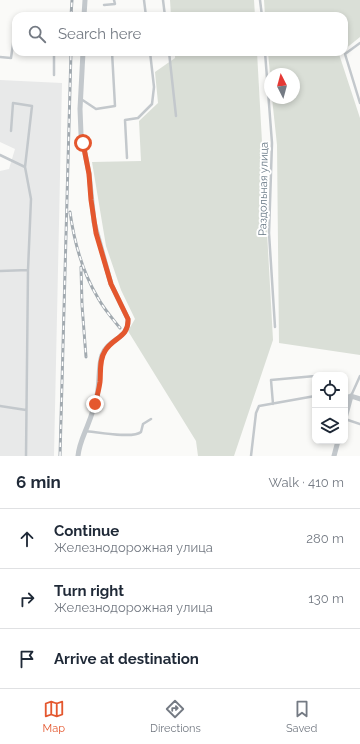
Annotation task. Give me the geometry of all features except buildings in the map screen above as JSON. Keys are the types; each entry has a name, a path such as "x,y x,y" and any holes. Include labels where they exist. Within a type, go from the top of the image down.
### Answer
{"street":[{"path":"84,12 85,0"},
{"path":"78,456 80,443 97,394 102,355 108,346 124,334 128,324 128,319 111,284 96,233 89,174 81,134 83,56"},
{"path":"348,396 360,399"},
{"path":"334,456 337,444"}],"lane":[{"path":"104,6 114,4 114,0"},
{"path":"144,0 146,12"},
{"path":"163,0 164,12"},
{"path":"260,0 262,12"},
{"path":"348,52 360,43"},
{"path":"0,57 12,58 12,56"},
{"path":"54,56 54,74"},
{"path":"81,98 96,109 115,106 112,56"},
{"path":"127,158 125,120 138,118 152,104 154,87 150,56"},
{"path":"169,56 176,116"},
{"name":"Раздольная улица","path":"265,56 272,143 269,233 275,327"},
{"path":"346,56 360,103"},
{"path":"11,132 13,103 32,106 25,167 31,199 28,270 26,456"},
{"path":"0,155 25,167"},
{"path":"0,271 28,270"},
{"path":"273,404 271,380 312,376"},
{"path":"348,396 360,376"},
{"path":"251,456 256,413 259,406 312,397"},
{"path":"0,406 26,410"},
{"path":"85,431 137,435 141,432 143,424 151,419"},
{"path":"348,419 360,424"}],"shaded area":[{"path":"170,0 254,0 255,12 171,12"},
{"path":"264,0 360,0 360,37 348,47 348,12 265,12"},
{"path":"175,56 257,56 273,340 234,456 198,456 196,441 128,331 135,319 121,290 106,246 92,162 141,161 139,121 158,103 155,72 175,58"},
{"path":"268,56 340,56 360,118 360,355 279,343 277,145 273,104 300,104 300,68 269,68"},
{"path":"0,80 62,83 54,456 0,456 0,171 9,169 15,149 0,142"}],"railway":[{"path":"71,12 72,0"},
{"path":"60,456 71,56"},
{"path":"70,212 74,234 88,278 100,302 120,328"},
{"path":"81,267 86,357"}],"route":[{"path":"83,143 89,174 96,233 111,284 128,319 128,324 124,334 108,346 102,355 100,380 95,404"}]}
